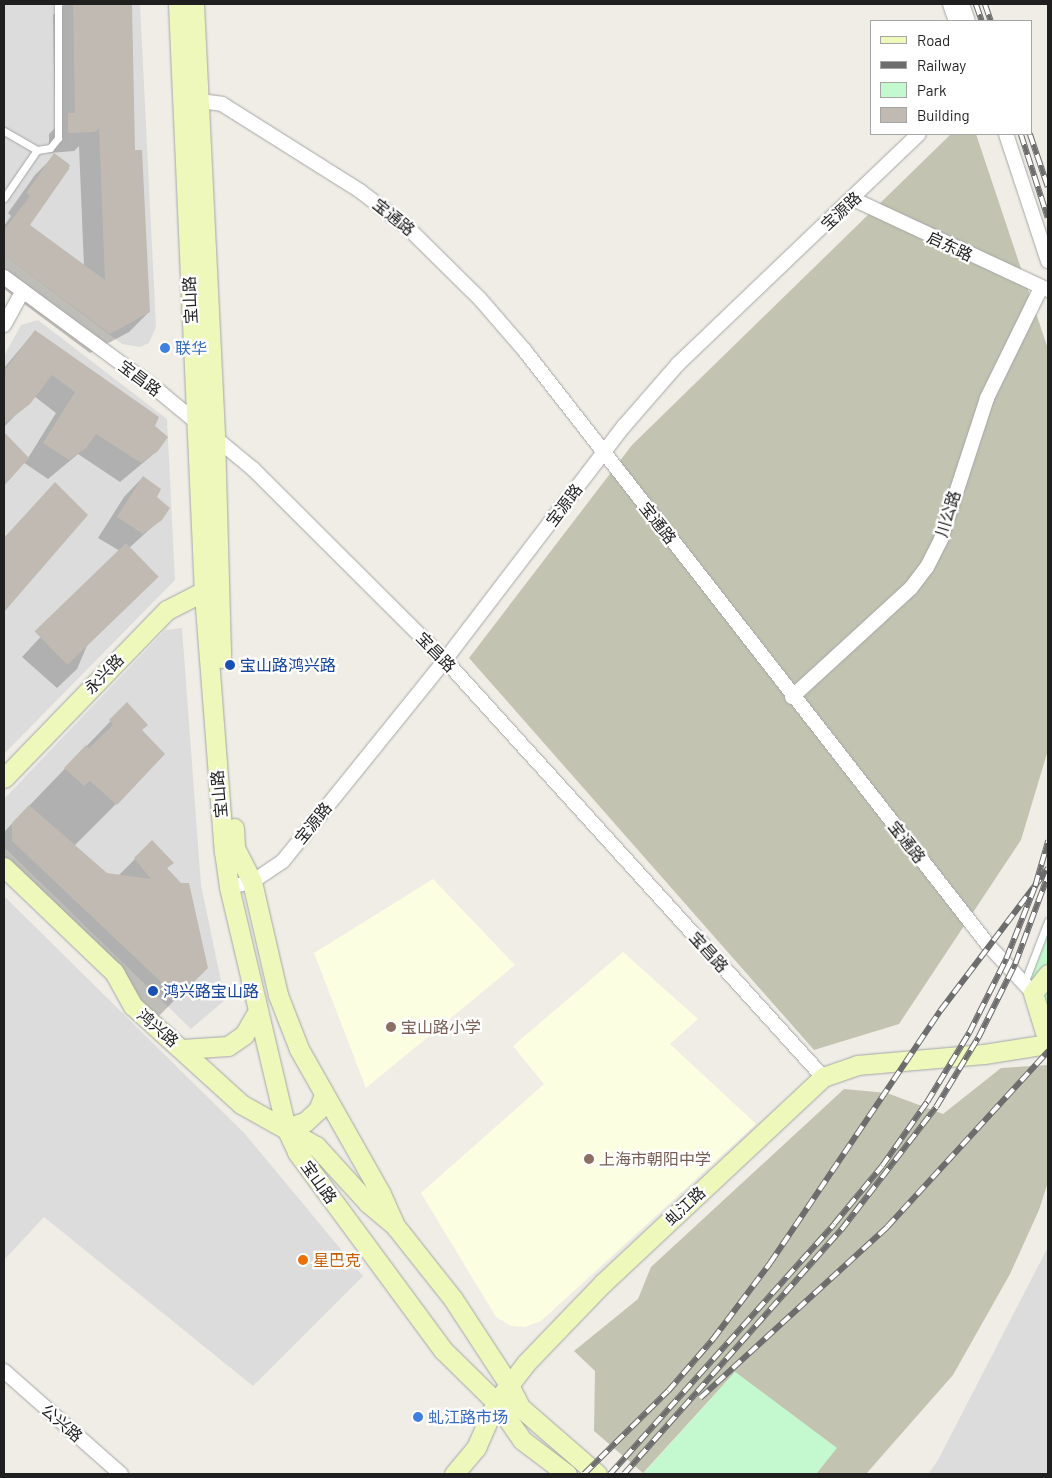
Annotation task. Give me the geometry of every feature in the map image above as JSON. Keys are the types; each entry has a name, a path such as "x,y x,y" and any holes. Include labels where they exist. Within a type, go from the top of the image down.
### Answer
{"main road":[{"name":"宝山路","path":"178,4 189,100 215,437 211,594 229,887 286,1128 297,1152 442,1350 496,1402 522,1440 568,1474"},
{"name":"宝山路","path":"194,4 189,100 197,422 235,848 252,882 278,996 299,1049 381,1194 396,1227 453,1299 508,1383 521,1408 597,1474"},
{"name":"永兴路","path":"4,778 167,610 183,600 211,594"},
{"name":"鸿兴路","path":"4,867 114,972 133,1006 242,1104 316,1146 368,1203 396,1227"},
{"path":"1029,987 1048,974"},
{"name":"宝通路","path":"1029,987 1048,1043"},
{"path":"182,1049 228,1046 244,1035 258,1011"},
{"name":"虬江路","path":"454,1474 476,1448 496,1402 508,1383 603,1283 823,1077 856,1065 984,1054 1048,1043"},
{"path":"286,1128 305,1122 318,1110 324,1095"}],"street":[{"path":"950,4 956,20"},
{"path":"962,4 968,20"},
{"name":"宝通路","path":"189,100 222,104 238,112 360,191 406,226 504,326 604,452 792,697 990,946 1029,987"},
{"name":"宝源路","path":"229,887 252,882 283,861 445,660 604,452 678,364 918,135"},
{"path":"1006,135 1048,262"},
{"name":"启东路","path":"853,199 1045,289"},
{"name":"宝昌路","path":"4,277 197,422 253,469 445,660 823,1077"},
{"name":"川公路","path":"792,697 911,588 928,567 941,539 987,398 1045,289"},
{"path":"4,325 23,291"},
{"name":"公兴路","path":"4,1371 120,1474"}],"lane":[{"path":"4,131 37,150 50,148 58,138 58,4"},
{"path":"4,198 37,150"},
{"path":"1029,987 1048,921"}],"shaded area":[{"path":"4,4 140,4 156,327 149,343 140,347 122,344 4,255"},
{"path":"950,135 976,135 1048,349 1048,750 1021,840 899,1024 814,1050 469,658 632,445"},
{"path":"38,320 167,419 175,580 4,754 4,356 21,325"},
{"path":"182,628 201,885 225,1000 191,1029 4,847 4,799 165,630"},
{"name":"宝山路小学","path":"433,879 515,965 366,1088 314,953"},
{"path":"4,896 245,1134 363,1276 253,1386 44,1217 4,1260"},
{"name":"上海市朝阳中学","path":"623,952 698,1019 670,1044 756,1124 541,1321 525,1327 511,1326 496,1317 421,1193 544,1084 513,1046"},
{"path":"1048,1065 1048,1182 1039,1210 1010,1274 953,1375 866,1474 816,1474 836,1448 735,1372 643,1473 594,1431 595,1371 574,1351 638,1299 651,1267 844,1089 887,1093 943,1114 1001,1068"},
{"path":"1048,1247 1048,1474 928,1474 938,1460"}],"green space":[{"path":"1048,930 1048,1018 1025,981"},
{"path":"735,1372 837,1448 816,1474 643,1474"}],"building":[{"path":"73,4 132,4 135,150 142,150 150,312 110,334 4,255 4,230 30,196 26,193 54,153 69,164 69,169 30,225 105,280 99,128 95,132 68,133 68,113 75,113"},
{"path":"35,330 159,417 155,426 168,437 158,451 141,463 96,434 86,448 69,460 43,443 75,392 52,375 30,404 4,424 4,371"},
{"path":"4,432 29,458 4,486"},
{"path":"143,476 161,489 157,497 170,508 162,520 143,534 117,517"},
{"path":"55,482 88,515 4,612 4,538"},
{"path":"126,543 159,577 67,665 35,631"},
{"path":"127,702 148,725 142,730 165,754 117,805 90,781 84,786 64,768 86,745 89,748 113,725 109,720"},
{"path":"29,805 107,873 151,879 134,858 152,840 174,863 167,868 181,883 189,883 208,968 178,998 12,841 12,823"}],"railway":[{"path":"976,4 982,20"},
{"path":"985,4 991,20"},
{"path":"1021,135 1048,218"},
{"path":"1030,135 1048,187"},
{"path":"610,1474 834,1224 882,1166 927,1102 969,1033 1006,959 1035,886 1048,841"},
{"path":"584,1474 668,1391 713,1339 770,1263 940,1011 1048,868"},
{"path":"624,1474 841,1230 936,1107 978,1038 1015,964 1048,875"},
{"path":"700,1398 887,1227 1048,1051"}],"place":[{"name":"联华","path":"165,348"},
{"name":"宝山路鸿兴路","path":"230,665"},
{"name":"鸿兴路宝山路","path":"153,991"},
{"name":"宝山路小学","path":"391,1027"},
{"name":"上海市朝阳中学","path":"589,1159"},
{"name":"星巴克","path":"303,1260"},
{"name":"虬江路市场","path":"418,1417"}]}
